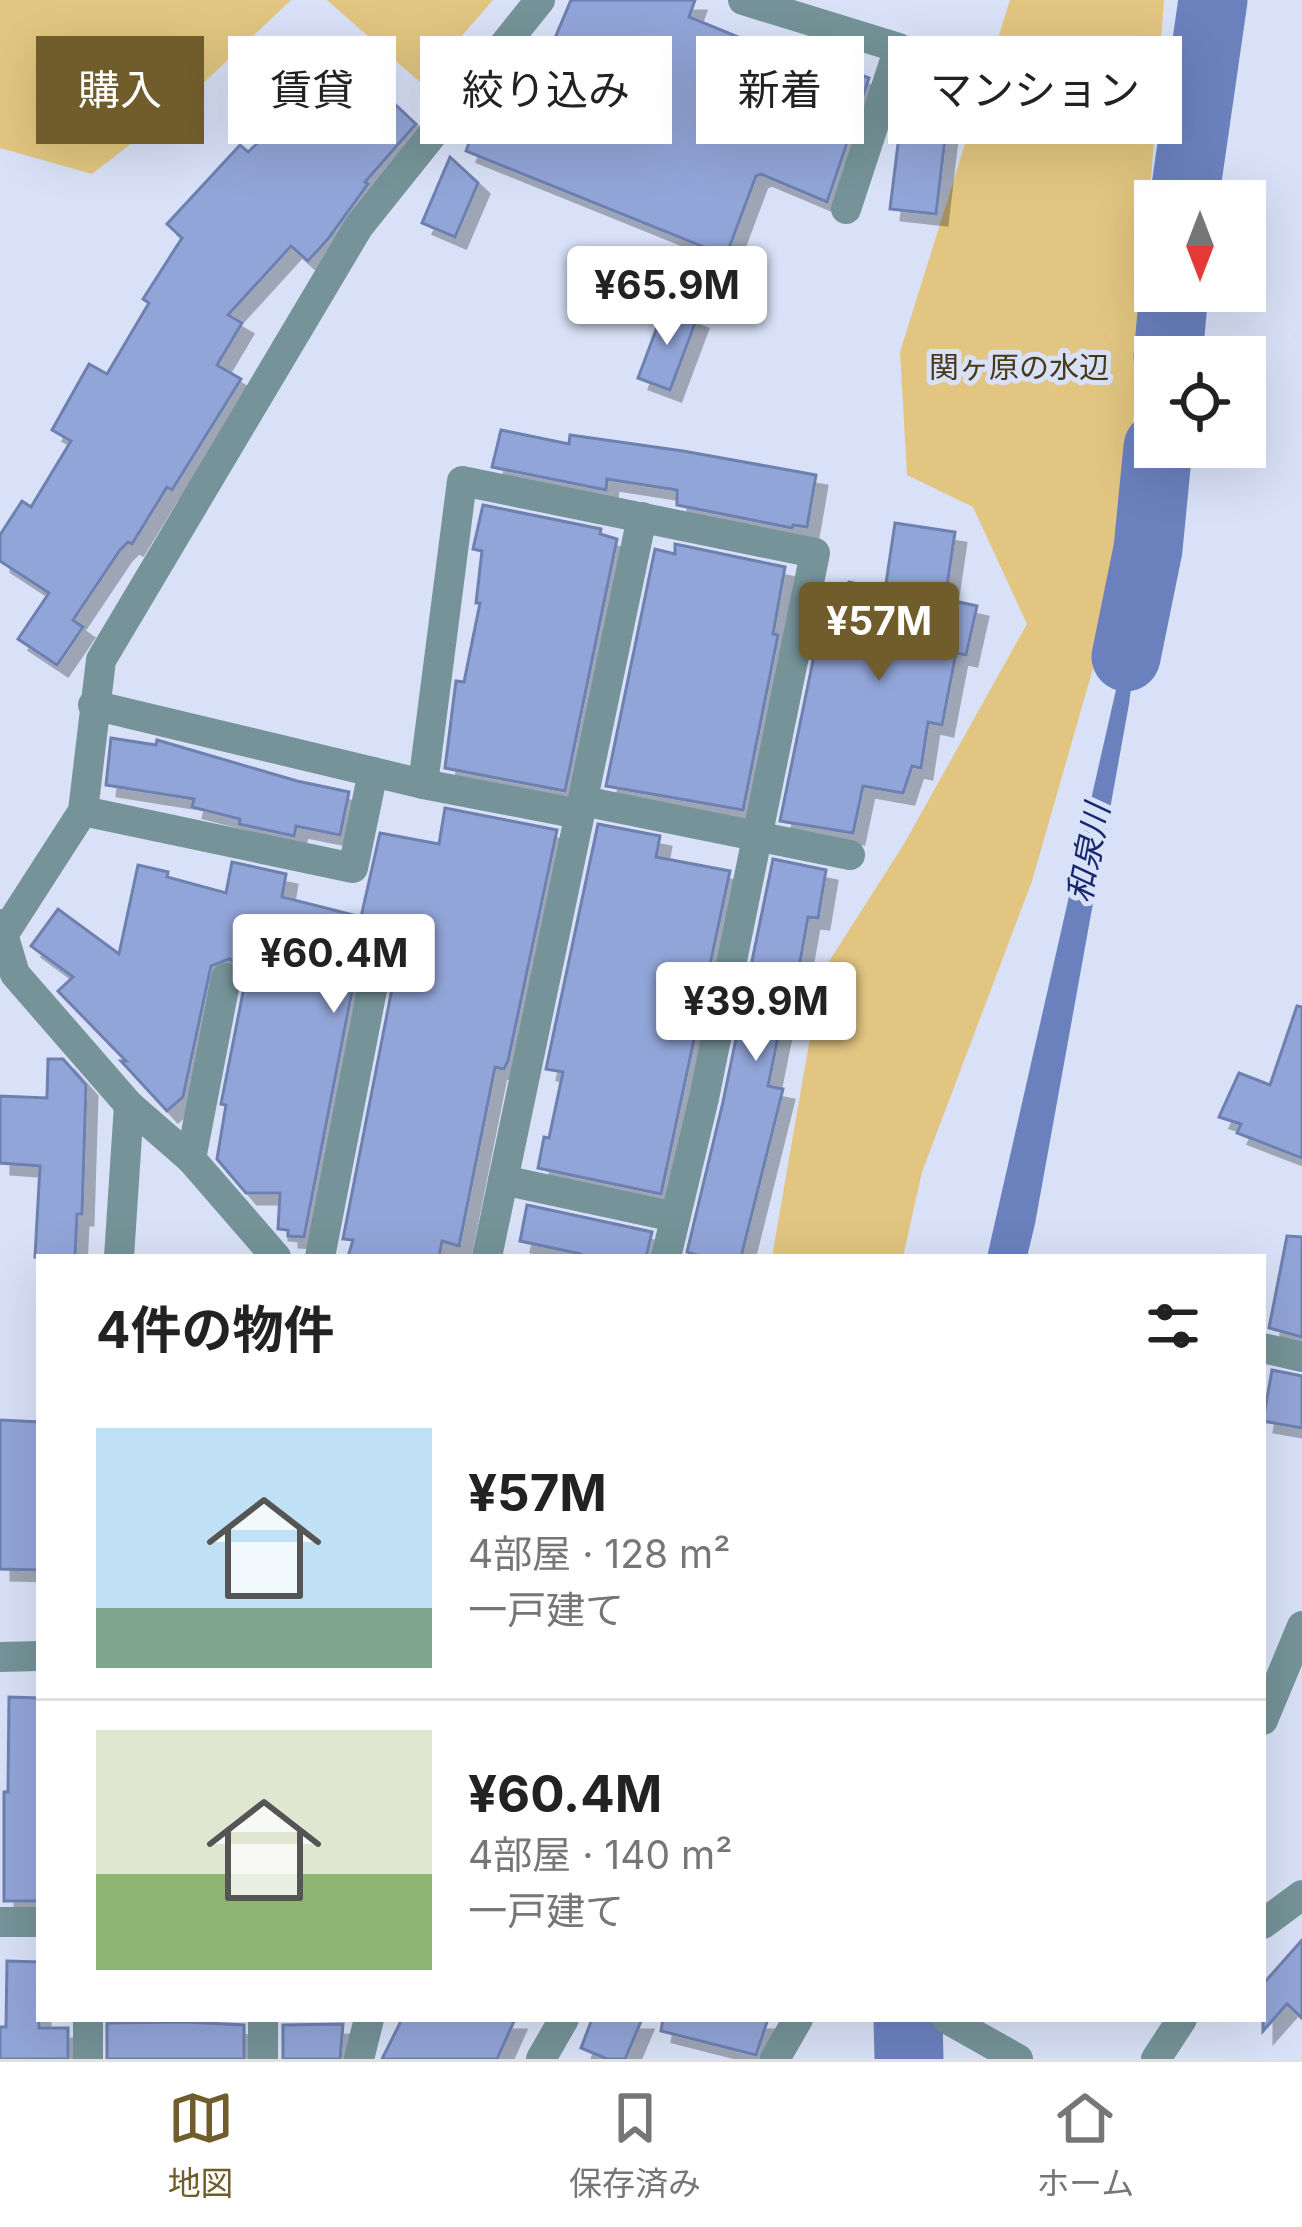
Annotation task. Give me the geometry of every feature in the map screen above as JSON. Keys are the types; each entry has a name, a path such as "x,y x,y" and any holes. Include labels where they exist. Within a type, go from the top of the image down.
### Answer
{"street":[{"path":"273,1254 191,1160 128,1105 15,974 1,934 83,811 101,660 359,226 540,0"},
{"path":"742,0 899,48 846,209"},
{"path":"422,784 462,481 815,553 704,1098 667,1254"},
{"path":"488,1254 641,517"},
{"path":"93,705 422,784 758,836 850,855"},
{"path":"83,811 353,868 373,772"},
{"path":"321,1254 380,949"},
{"path":"191,1160 226,978"},
{"path":"119,1254 128,1105"},
{"path":"503,1180 674,1216"},
{"path":"1266,1349 1302,1357"},
{"path":"1266,1713 1302,1626"},
{"path":"0,1657 36,1656"},
{"path":"1266,1922 1302,1895"},
{"path":"0,1922 36,1922"},
{"path":"88,2022 88,2059"},
{"path":"263,2022 263,2059"},
{"path":"359,2059 368,2022"},
{"path":"541,2059 562,2022"},
{"path":"775,2059 796,2022"},
{"path":"1156,2059 1180,2022"},
{"path":"961,2026 1018,2059"}],"green space":[{"path":"0,0 291,0 253,36 228,36 228,60 204,82 204,36 36,36 36,144 131,144 92,174 0,148"},
{"path":"327,0 493,0 462,36 420,36 420,82 396,61 396,36 368,36"},
{"name":"関ヶ原の水辺","path":"1010,0 1164,0 1161,36 999,36"},
{"name":"関ヶ原の水辺","path":"965,144 1154,144 1151,180 1134,180 1134,312 1141,312 1140,336 1134,336 1130,467 1104,630 1032,881 922,1172 904,1254 773,1254 821,974 904,844 1027,624 973,507 907,475 900,352"}],"water":[{"path":"1148,549 1129,704 1035,1224 1028,1254 988,1254"}],"building":[{"path":"571,0 695,0 689,17 736,36 696,36 696,144 847,144 827,202 756,176 726,256 466,151 469,144 672,144 672,36 556,36"},
{"path":"396,105 416,124 365,182 368,184 308,261 291,246 228,315 242,323 217,365 241,379 172,490 167,487 132,544 120,550 73,620 83,627 57,665 18,639 49,593 0,561 0,535 22,501 31,507 71,441 52,430 89,364 107,374 149,303 143,299 182,238 167,224 240,145 248,152 257,144 396,144"},
{"path":"898,144 944,144 936,214 890,209"},
{"path":"450,157 478,183 455,237 422,223"},
{"path":"665,306 697,318 670,390 638,378"},
{"path":"501,430 569,444 570,435 683,451 816,475 807,527 677,505 677,490 607,479 606,490 492,467"},
{"path":"483,505 601,529 600,534 617,539 565,791 445,768 456,681 464,682 480,603 476,603 482,551 473,549"},
{"path":"895,523 955,532 945,599 977,606 966,655 956,653 942,725 928,722 921,768 912,766 903,793 863,786 853,833 780,821 816,646 835,651 849,582 885,590"},
{"path":"675,544 785,567 773,634 778,635 743,810 606,786 655,549 675,554"},
{"path":"111,738 156,745 157,740 349,792 340,835 296,826 294,836 192,807 194,799 106,785"},
{"path":"445,808 557,830 508,1061 504,1069 495,1067 459,1246 442,1241 440,1254 349,1254 353,1240 343,1239 399,953 394,935 375,930 361,945 304,1237 288,1236 288,1230 278,1229 280,1193 246,1193 217,1159 226,1105 221,1104 245,982 240,964 229,959 211,966 183,1097 167,1111 58,991 73,977 31,946 58,909 119,954 138,865 226,893 232,862 286,874 282,897 361,917 380,833 439,844"},
{"path":"598,824 660,836 656,857 730,871 661,1194 538,1168 563,1072 546,1069"},
{"path":"773,859 826,870 818,918 808,917 789,1024 781,1022 768,1086 783,1089 742,1254 694,1254 687,1252"},
{"path":"1297,1006 1302,1007 1302,1158 1237,1133 1241,1124 1219,1117 1239,1073 1270,1085"},
{"path":"48,1059 63,1059 86,1085 82,1214 77,1214 75,1254 35,1257 40,1166 0,1163 0,1096 47,1098"},
{"path":"527,1205 652,1232 647,1254 581,1254 520,1241"},
{"path":"1287,1236 1302,1237 1302,1337 1269,1328"},
{"path":"1272,1370 1302,1376 1302,1428 1266,1422"},
{"path":"0,1420 36,1422 36,1570 0,1569"},
{"path":"9,1697 36,1698 36,1901 4,1901 4,1792 8,1792"},
{"path":"1302,1940 1302,2018 1287,2004 1263,2031 1266,1981"},
{"path":"7,1961 36,1962 36,2022 39,2028 68,2028 68,2059 0,2059 0,2027 6,2027"},
{"path":"400,2022 514,2022 497,2059 382,2059"},
{"path":"591,2022 641,2022 625,2059 607,2059 581,2048"},
{"path":"662,2022 767,2022 756,2055 661,2031"},
{"path":"107,2023 244,2025 244,2059 107,2059"},
{"path":"343,2024 340,2059 283,2059 283,2025"}],"waterway":[{"name":"和泉川","path":"1187,180 1213,0"},
{"name":"和泉川","path":"1170,336 1172,312"},
{"name":"和泉川","path":"1126,657 1148,549 1156,468"},
{"name":"和泉川","path":"908,2022 909,2059"}]}
